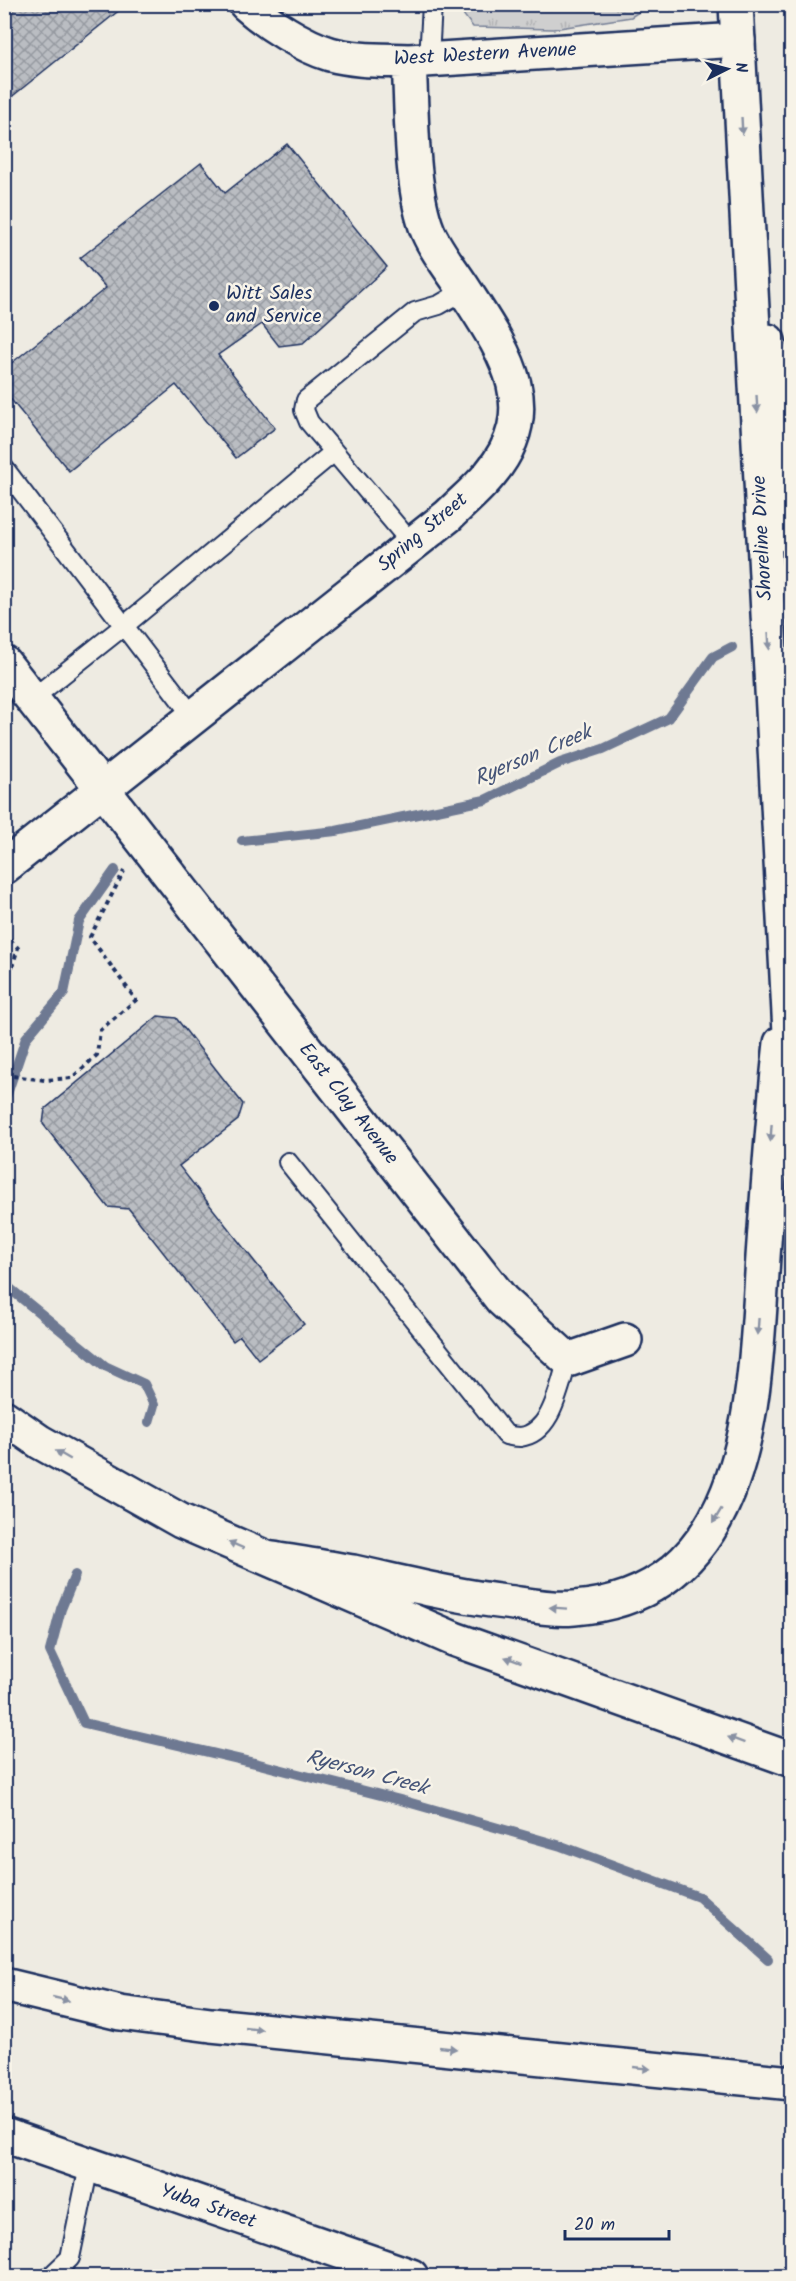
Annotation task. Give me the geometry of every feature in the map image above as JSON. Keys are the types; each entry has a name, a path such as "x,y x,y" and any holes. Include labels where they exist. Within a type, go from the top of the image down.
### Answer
{"main road":[{"name":"West Western Avenue","path":"246,4 255,13 298,39 330,54 366,59 419,60 738,40"},
{"name":"Shoreline Drive","path":"736,4 792,1071"},
{"name":"Spring Street","path":"4,867 448,516 490,475 510,446 516,420 517,391 507,363 493,335 429,233 419,200 419,60"},
{"path":"750,267 783,400 792,537"},
{"name":"East Clay Avenue","path":"4,663 105,789 502,1300 568,1360"},
{"path":"267,1558 351,1572 483,1599 573,1609 606,1603 644,1590 672,1574 700,1542 721,1509 736,1473 747,1432 757,1352 772,1119 786,991"},
{"path":"568,1360 625,1340"},
{"path":"4,1417 40,1442 181,1521 454,1639 792,1760"},
{"path":"4,1985 120,2013 211,2025 792,2083"},
{"name":"Yuba Street","path":"4,2135 411,2277"}],"lane":[{"path":"419,60 432,4"},
{"path":"412,544 309,422 304,411 306,400 415,312 439,305 465,290"},
{"path":"33,698 334,452"},
{"path":"4,468 194,718"},
{"path":"288,1162 506,1435 520,1437 534,1432 549,1417 568,1360"},
{"path":"51,2277 70,2258 89,2166"}],"path":[{"path":"4,1075 45,1080 72,1078 97,1055 100,1030 136,1000 90,937 125,868"},
{"path":"4,933 18,948 4,993"}],"green space":[{"path":"456,5 650,5 631,17 553,29 473,27"}],"building":[{"path":"4,4 127,4 4,103"},
{"name":"Witt Sales and Service","path":"287,144 387,267 303,343 279,346 262,324 218,355 275,428 236,458 176,385 69,471 4,391 4,369 106,288 80,258 201,163 225,193"},
{"path":"158,1016 176,1018 243,1104 238,1120 179,1166 304,1324 258,1359 240,1336 233,1341 129,1209 108,1207 43,1124 45,1109"}],"waterway":[{"name":"Ryerson Creek","path":"242,841 336,831 485,800 560,763 603,749 669,718 713,657 732,647"},
{"name":"Ryerson Creek","path":"4,1103 26,1038 64,993 79,921 115,870"},
{"name":"Ryerson Creek","path":"4,1275 8,1287 105,1366 144,1384 154,1405 149,1422"},
{"name":"Ryerson Creek","path":"75,1575 61,1609 50,1651 84,1723 404,1801 561,1846 699,1897 768,1959"}],"place":[{"name":"Witt Sales and Service","path":"214,306"}]}
